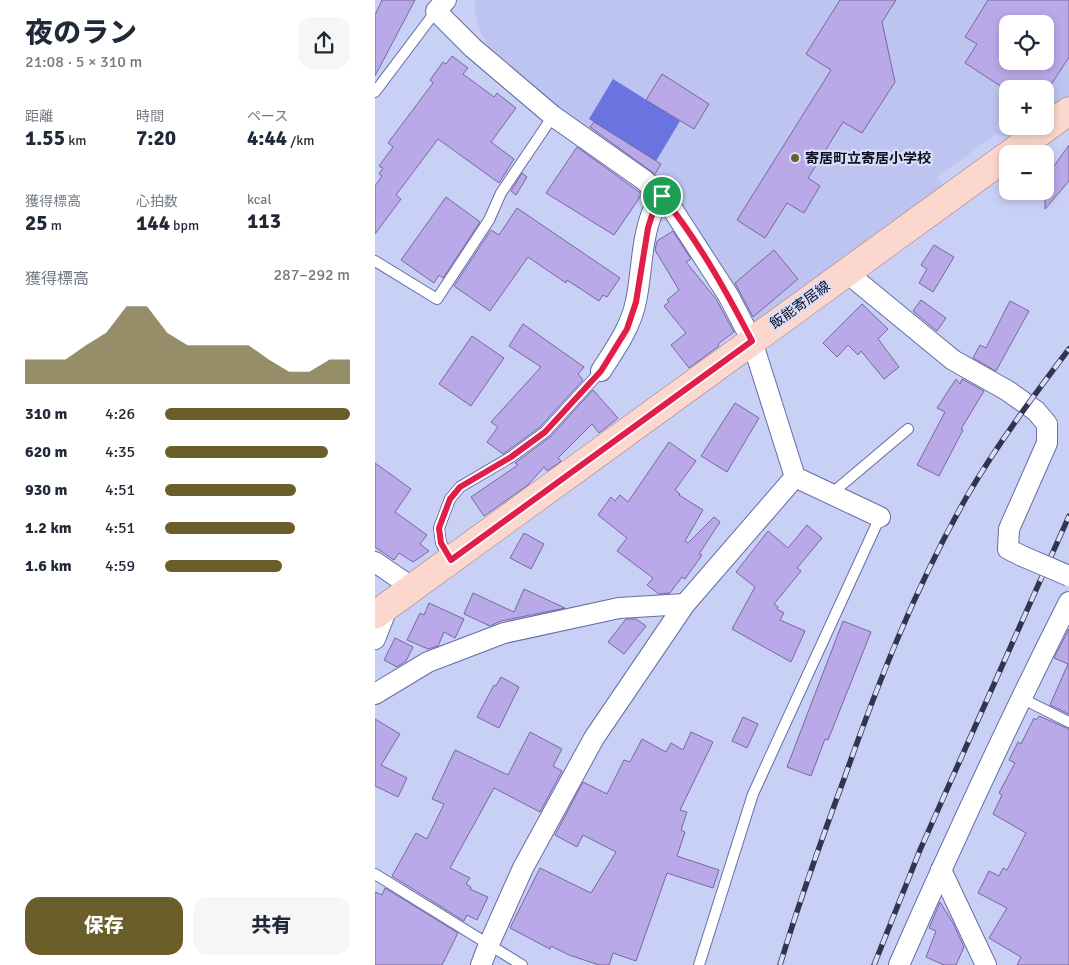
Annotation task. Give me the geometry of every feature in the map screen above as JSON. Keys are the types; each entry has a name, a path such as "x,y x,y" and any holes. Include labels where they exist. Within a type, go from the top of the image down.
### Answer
{"main road":[{"name":"飯能寄居線","path":"1023,145 1069,111"},
{"name":"飯能寄居線","path":"382,610 999,162"}],"street":[{"path":"441,5 473,48 553,116 644,180 662,196 728,294 752,341 795,477 880,517"},
{"path":"601,371 627,329 633,315 648,228 653,212 662,196"},
{"path":"846,272 953,360 1008,391 1036,411 1047,424 1047,443 1009,529 1008,548 1069,576"},
{"path":"481,965 523,868 594,738 685,604 795,477"},
{"path":"375,562 413,588"},
{"path":"899,965 1021,698 1069,602"},
{"path":"375,694 428,662 504,633 619,608 685,604"},
{"path":"375,639 382,610"},
{"path":"941,870 986,965"}],"lane":[{"path":"375,92 441,5"},
{"path":"375,261 437,300 489,220 501,193 553,116"},
{"path":"451,560 441,543 439,528 450,499 460,487 511,457 545,432 601,371"},
{"path":"831,494 908,428"},
{"path":"699,965 753,794 880,517"},
{"path":"1021,698 1069,722"},
{"path":"375,874 523,965"}],"shaded area":[{"name":"寄居町立寄居小学校","path":"475,0 1069,0 1069,100 1054,111 1054,80 999,80 999,135 996,134 937,177 944,187 752,323 735,290 693,220 663,181 574,123 490,48 480,32 475,14"},
{"path":"613,79 680,121 656,161 589,119"},
{"name":"寄居町立寄居小学校","path":"1000,135 1020,135 1015,139"}],"building":[{"path":"382,0 415,0 375,76 375,15"},
{"path":"840,0 896,0 882,22 895,82 862,133 843,122 808,178 820,186 804,213 787,203 765,238 737,220 831,70 806,54"},
{"path":"988,0 1069,0 1069,57 1054,80 999,80 999,85 965,63 977,44 965,37"},
{"path":"452,56 468,68 463,74 494,97 497,93 516,108 491,142 514,159 499,183 438,139 396,195 401,199 375,234 375,186 382,176 379,174 383,168 379,166 393,147 388,143 433,83 430,80 443,62 446,64"},
{"path":"662,74 709,104 694,129 646,100"},
{"path":"594,122 661,164 655,174 590,127"},
{"path":"1069,145 1069,181 1054,198 1054,166"},
{"path":"577,147 642,194 614,235 546,193"},
{"path":"522,173 527,177 516,195 511,191"},
{"path":"446,197 480,222 443,278 439,275 434,283 401,260"},
{"path":"1045,200 1053,200 1045,209"},
{"path":"517,208 620,278 607,297 603,295 599,301 567,280 566,283 528,257 490,311 454,286 491,230 499,235"},
{"path":"673,231 691,259 686,262 716,299 734,332 718,344 719,346 689,368 671,345 686,333 664,306 669,302 667,300 679,290 655,250 657,241"},
{"path":"934,245 954,257 933,292 919,283 927,269 921,265"},
{"path":"774,250 798,279 753,317 735,283"},
{"path":"921,300 946,318 937,331 913,311"},
{"path":"1010,301 1029,311 996,371 973,358 980,345 986,348"},
{"path":"862,304 888,329 878,339 899,367 884,379 861,351 858,355 848,345 837,357 823,343"},
{"path":"523,324 584,367 578,374 583,380 540,427 503,454 487,442 498,427 491,422 541,367 509,346"},
{"path":"472,336 504,358 471,406 439,384"},
{"path":"956,379 960,384 962,379 984,391 961,429 963,430 939,476 917,465 945,412 937,408"},
{"path":"593,390 618,418 599,433 592,424 558,458 560,462 547,471 544,467 528,485 484,516 471,497 518,465 515,463 550,437"},
{"path":"735,403 759,418 727,472 701,456"},
{"path":"669,442 696,461 675,490 679,495 703,510 685,541 688,543 714,517 720,522 699,554 702,555 685,579 682,577 670,593 659,594 647,585 653,578 617,551 627,538 598,515 611,497 615,501 620,495 628,502"},
{"path":"375,463 411,489 395,512 427,535 420,544 429,551 413,562 399,553 394,560 375,547"},
{"path":"807,525 822,538 797,568 801,571 774,604 778,607 777,609 784,613 780,620 805,631 791,662 732,629 755,587 736,572 768,531 788,548"},
{"path":"524,533 544,544 531,569 510,558"},
{"path":"524,589 565,608 501,621 490,626 464,614 473,593 514,612"},
{"path":"429,603 464,619 455,638 444,632 438,646 428,649 407,640 420,613 424,615"},
{"path":"626,619 636,619 646,626 624,654 608,642"},
{"path":"843,621 871,632 828,740 825,739 811,776 787,767"},
{"path":"1069,629 1069,714 1050,705 1068,664 1054,658"},
{"path":"395,638 413,647 406,661 397,667 384,660"},
{"path":"501,677 519,687 499,728 477,717 494,685 496,686"},
{"path":"1039,716 1069,729 1069,965 1017,965 1021,957 989,938 1007,908 978,893 989,871 999,876 1003,868 1007,870 1026,833 993,814 1002,795 999,793 1015,763 1009,760 1018,742 1021,744 1034,718 1036,720"},
{"path":"743,717 758,724 747,748 732,741"},
{"path":"375,719 400,734 381,765 407,778 398,797 375,786"},
{"path":"530,732 562,749 553,766 562,771 540,812 494,788 450,868 470,878 466,884 471,887 470,889 488,897 477,920 467,915 464,921 392,876 416,833 427,839 444,804 432,799 455,750 508,775"},
{"path":"691,732 713,742 680,810 687,812 681,830 685,832 677,856 719,870 713,888 667,873 636,961 613,953 609,965 599,965 569,955 551,946 550,949 510,928 540,868 591,893 616,852 583,835 577,847 555,835 583,782 607,794 624,760 630,762 642,739 666,752 671,743 683,750"},
{"path":"385,888 458,933 442,965 375,965 375,892 382,895"},
{"path":"940,902 953,923 964,947 956,965 944,965 926,957 936,931 929,928"}],"railway":[{"path":"780,965 870,707 930,566 966,498 1002,441 1069,349"},
{"path":"874,965 920,850 1069,516"}],"place":[{"name":"寄居町立寄居小学校","path":"795,158"}],"route":[{"path":"662,196 728,294 752,341 451,560 441,543 439,528 450,499 460,487 511,457 545,432 574,403 601,371 627,329 636,302 648,228 653,212 662,196"}]}
